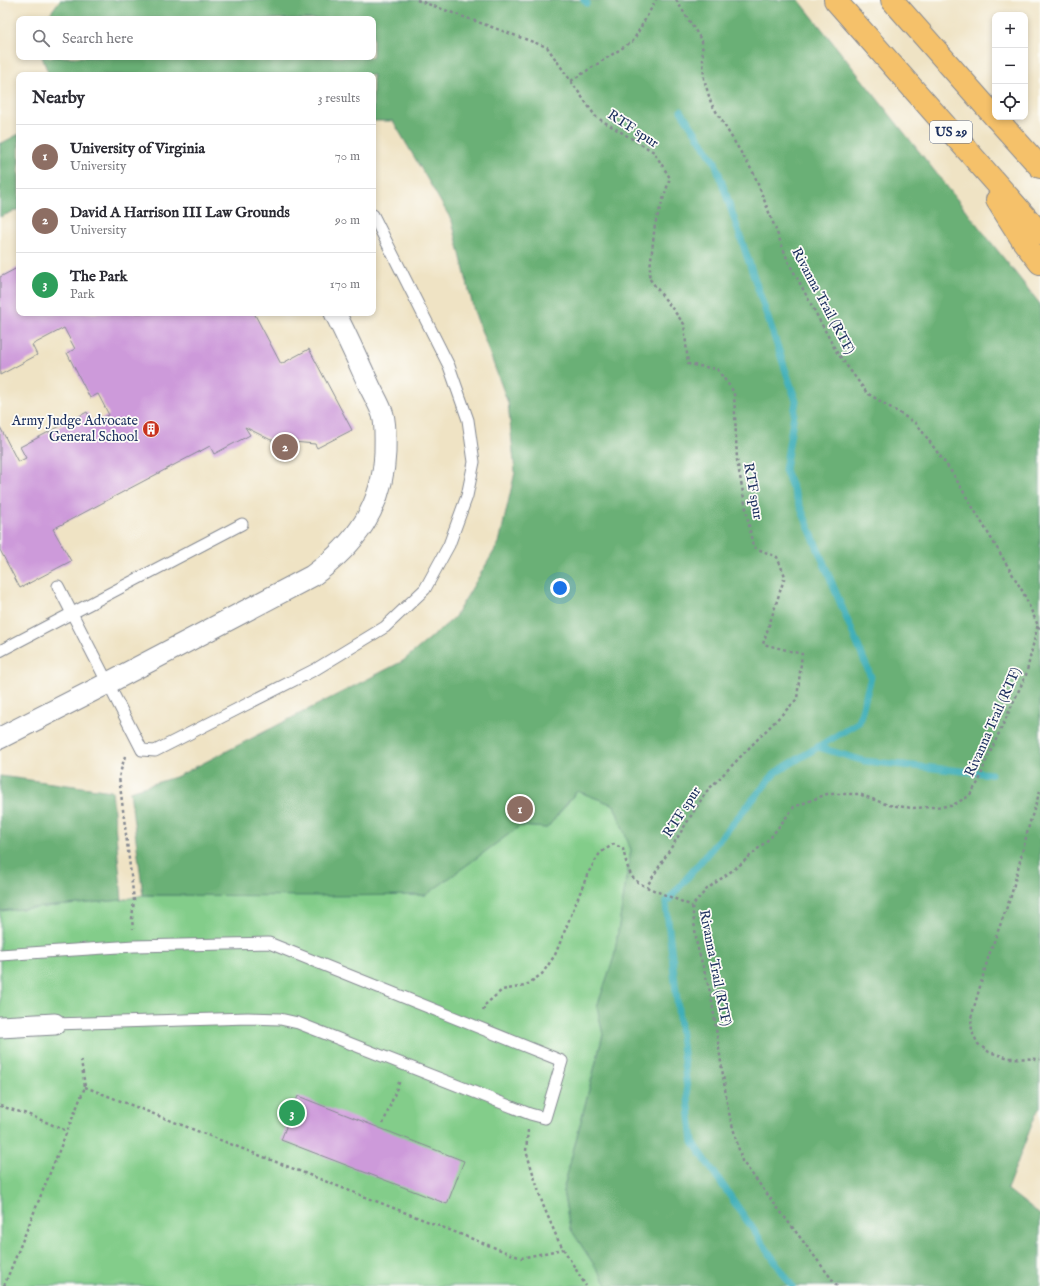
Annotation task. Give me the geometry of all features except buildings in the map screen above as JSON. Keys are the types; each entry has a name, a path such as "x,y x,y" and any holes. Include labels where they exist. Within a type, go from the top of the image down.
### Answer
{"highway":[{"name":"US 29","path":"835,0 1040,233"},
{"name":"US 29","path":"892,0 992,114"},
{"name":"US 29","path":"998,120 1040,167"},
{"path":"966,149 1022,241 1040,263"}],"street":[{"path":"0,738 108,684 312,576 330,562 351,542 366,519 380,488 384,466 386,438 383,415 336,316"},
{"path":"0,1026 55,1024"}],"lane":[{"path":"58,586 142,750 155,752 316,669 385,627 425,589 449,545 467,496 474,462 468,420 449,366 376,221"},
{"path":"0,651 242,524"},
{"path":"0,955 134,946 269,943 562,1061 545,1118 530,1114 298,1023 280,1019 248,1018 55,1024"}],"path":[{"name":"RTF spur","path":"417,0 547,47 596,117 654,152 670,178 655,224 650,278 684,324 688,364 717,369 734,392 737,460 753,547 777,557 785,576 763,644 802,654 797,699 706,792 646,886"},
{"path":"571,81 633,41 656,0"},
{"name":"Rivanna Trail (RTF)","path":"676,0 702,41 704,79 711,103 754,174 788,261 836,351 867,393 917,424 953,474 1023,592 1038,624 1026,675 985,763 979,781 969,796 951,806 934,808 906,808 888,805 859,794 827,794 794,807 771,837 741,864 707,889 692,906 697,945 711,995 728,1109 742,1161 837,1286"},
{"path":"1038,624 1040,630"},
{"path":"126,753 119,777 134,900 132,919"},
{"path":"1040,791 1030,822 1011,896 989,955 971,1018 972,1032 978,1044 989,1052 1009,1058 1040,1059"},
{"path":"476,1026 486,1004 502,990 525,986 542,974 555,955 588,873 600,853 614,844 623,849 628,867 634,879 646,886 679,899 692,906"},
{"path":"4,1286 85,1086 81,1060"},
{"path":"383,1124 406,1065"},
{"path":"85,1086 521,1258 563,1249"},
{"path":"0,1106 27,1114 67,1131"},
{"path":"530,1114 526,1151 543,1205 558,1240 586,1286"}],"green space":[{"path":"60,0 799,0 1040,304 1040,1107 1007,1189 1040,1215 1040,1286 608,1286 570,1228 563,1191 603,1035 597,1007 614,957 631,850 614,805 577,791 547,828 520,826 426,895 143,895 130,791 178,776 403,661 454,618 499,543 515,472 508,403 474,311 452,221 393,121 376,121 376,72 48,72 43,60 376,60 376,16 48,16"},
{"path":"16,136 16,210 0,217 0,144"},
{"path":"0,776 112,791 122,900 0,911"},
{"path":"577,791 614,805 631,850 614,957 597,1007 603,1034 563,1191 570,1228 608,1286 0,1286 0,911 122,900 143,895 426,895 520,826 547,828"}],"waterway":[{"path":"584,0 587,3"},
{"path":"681,111 715,162 796,401 785,470 871,677 859,722 775,773 666,903 693,1142 792,1286"},
{"path":"818,747 864,761 991,774"}],"place":[{"name":"Army Judge Advocate General School","path":"151,429"},
{"name":"David A Harrison III Law Grounds","path":"285,447"},
{"name":"University of Virginia","path":"520,809"},
{"name":"The Park","path":"292,1113"}]}
